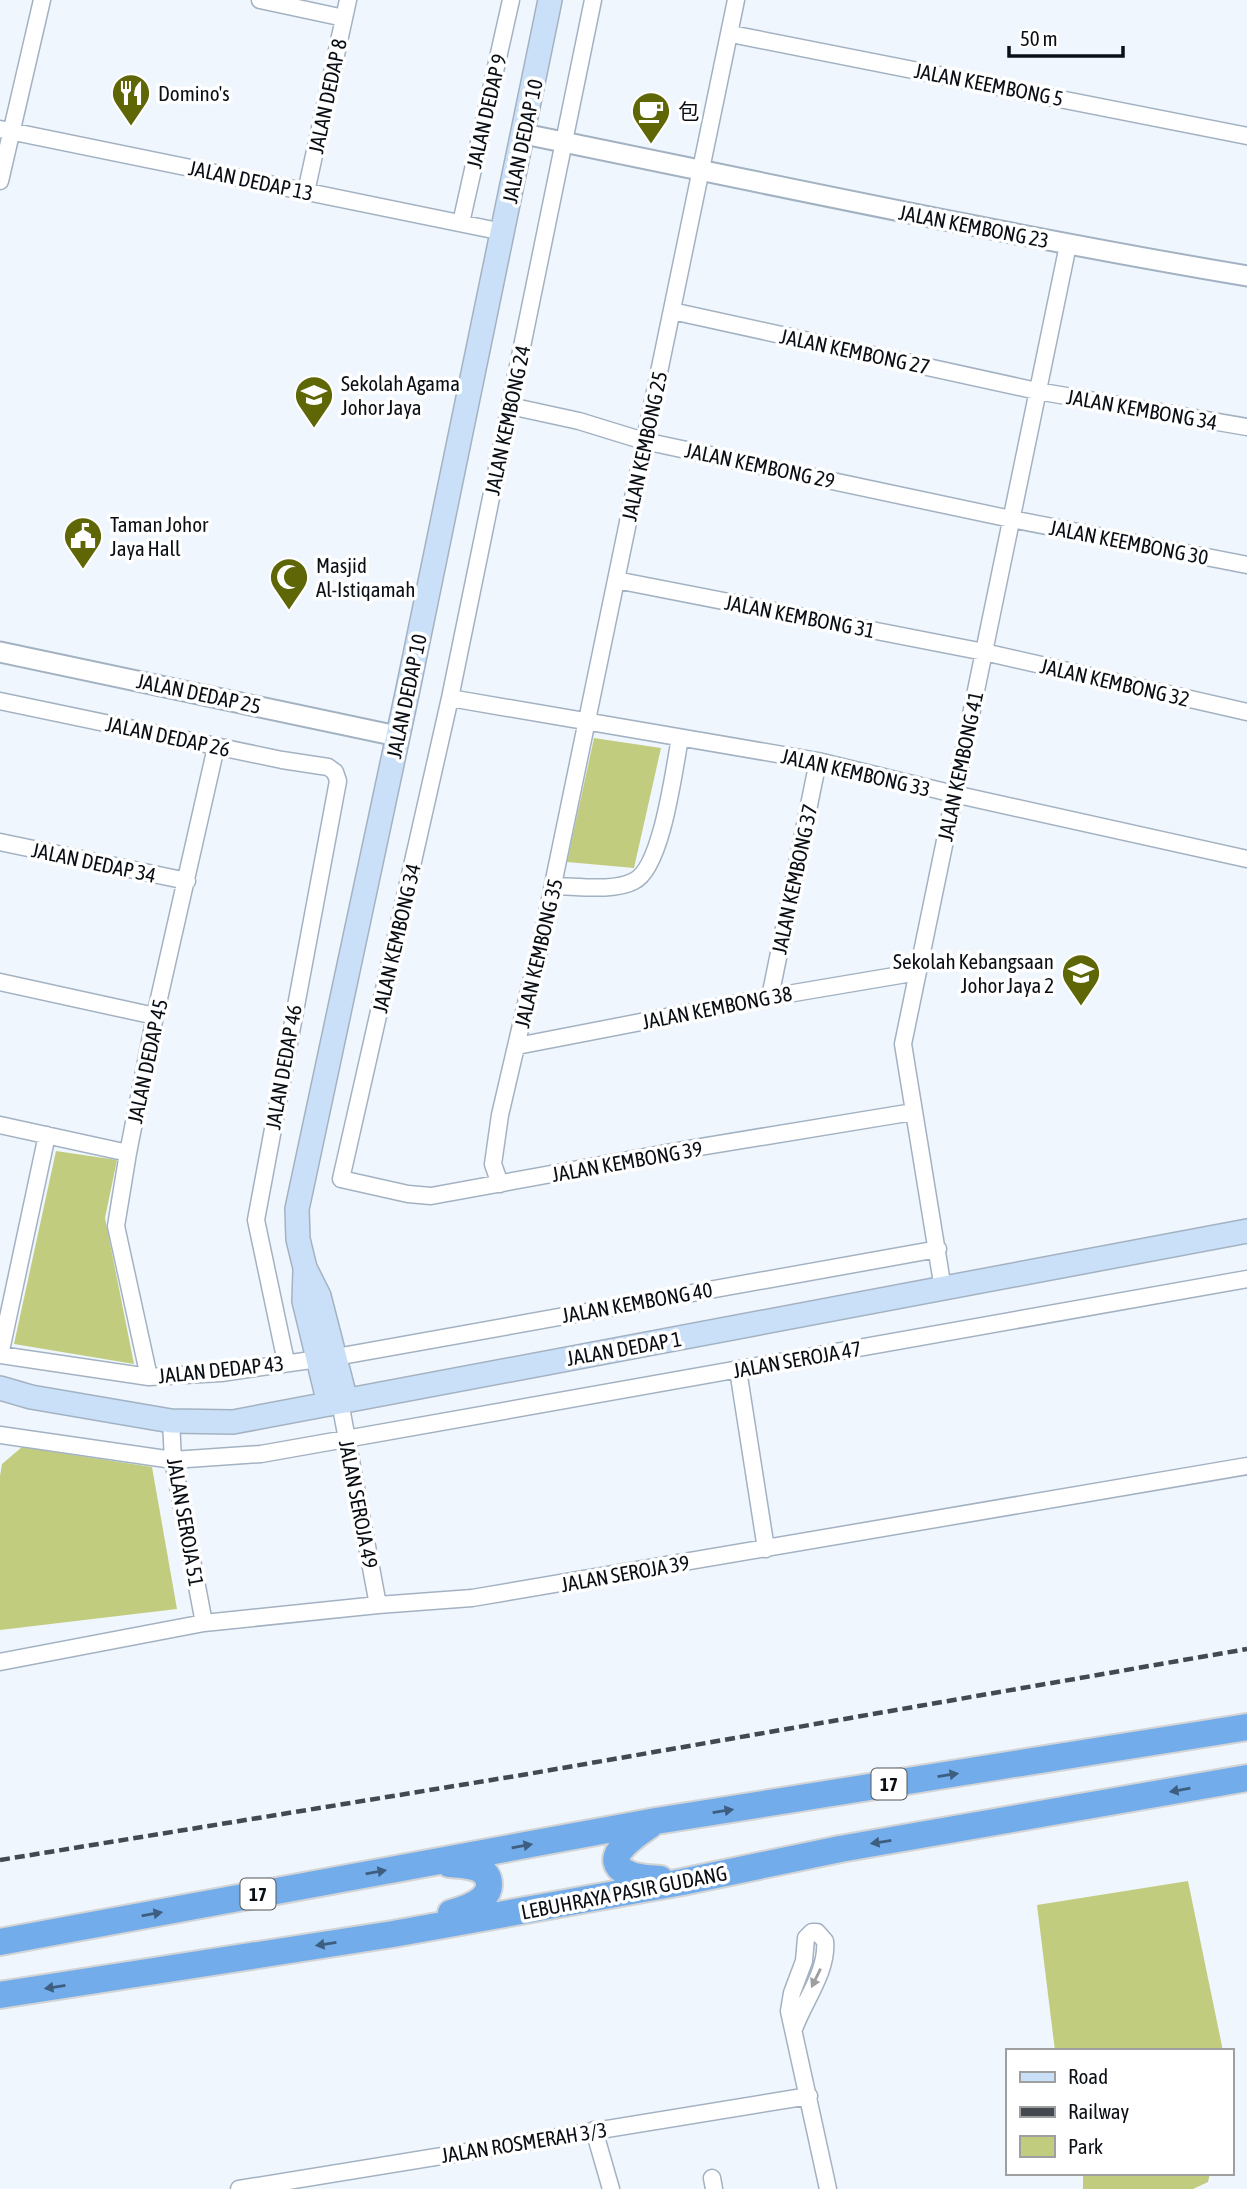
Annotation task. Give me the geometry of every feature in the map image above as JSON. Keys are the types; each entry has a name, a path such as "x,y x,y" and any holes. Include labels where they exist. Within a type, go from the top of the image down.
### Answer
{"highway":[{"name":"17","path":"0,1942 656,1821 1247,1727"},
{"name":"LEBUHRAYA PASIR GUDANG","path":"0,1995 393,1934 682,1882 840,1849 1247,1778"},
{"path":"656,1821 624,1843 618,1852 620,1868 628,1874 682,1882"},
{"path":"393,1934 471,1906 489,1890 485,1874 478,1868 431,1862"}],"main road":[{"name":"JALAN DEDAP 10","path":"338,1402 327,1358 304,1301 305,1268 298,1239 297,1209 550,0"},
{"name":"JALAN DEDAP 1","path":"0,1388 31,1397 171,1421 233,1422 1247,1231"}],"street":[{"path":"0,181 5,130 42,0"},
{"path":"260,0 344,18"},
{"name":"JALAN DEDAP 8","path":"306,192 348,0"},
{"name":"JALAN DEDAP 9","path":"461,223 511,0"},
{"name":"JALAN KEMBONG 24","path":"450,698 593,0"},
{"name":"JALAN KEMBONG 25","path":"586,721 736,0"},
{"name":"JALAN KEEMBONG 5","path":"730,34 1247,135"},
{"name":"JALAN DEDAP 13","path":"5,130 503,232"},
{"name":"JALAN KEMBONG 23","path":"524,134 1068,245 1247,276"},
{"name":"JALAN KEMBONG 41","path":"943,1289 903,1044 1068,245"},
{"name":"JALAN KEMBONG 27","path":"672,311 1037,391"},
{"name":"JALAN KEMBONG 34","path":"1037,391 1247,427"},
{"name":"JALAN KEMBONG 29","path":"510,406 579,421 644,441 1011,519"},
{"name":"JALAN KEEMBONG 30","path":"1011,519 1247,565"},
{"name":"JALAN KEMBONG 31","path":"616,580 984,652"},
{"name":"JALAN DEDAP 25","path":"0,652 397,736"},
{"name":"JALAN KEMBONG 32","path":"984,652 1247,712"},
{"name":"JALAN KEMBONG 34","path":"341,1179 450,698"},
{"name":"JALAN KEMBONG 33","path":"450,698 818,761 1247,859"},
{"name":"JALAN DEDAP 26","path":"0,701 216,747 328,767 335,772"},
{"name":"JALAN KEMBONG 35","path":"500,1184 493,1164 500,1115 553,886 586,721"},
{"path":"553,886 618,887 635,881 646,872 657,850 680,738"},
{"name":"JALAN DEDAP 45","path":"149,1377 116,1226 155,1016 216,747"},
{"name":"JALAN KEMBONG 37","path":"770,997 818,761"},
{"name":"JALAN DEDAP 46","path":"286,1362 256,1220 338,780 335,772"},
{"name":"JALAN DEDAP 34","path":"0,842 187,881"},
{"name":"JALAN KEMBONG 38","path":"517,1046 770,997 918,972"},
{"path":"0,982 155,1016"},
{"name":"JALAN KEMBONG 39","path":"341,1179 408,1194 431,1196 694,1148 914,1112"},
{"path":"0,1125 128,1153"},
{"path":"0,1355 47,1135"},
{"name":"JALAN KEMBONG 40","path":"327,1358 938,1249"},
{"name":"JALAN SEROJA 47","path":"0,1435 173,1460 261,1454 1247,1279"},
{"name":"JALAN DEDAP 43","path":"0,1355 149,1377 221,1373 327,1358"},
{"path":"738,1370 766,1549"},
{"name":"JALAN SEROJA 49","path":"338,1402 378,1605"},
{"name":"JALAN SEROJA 51","path":"171,1421 173,1460 204,1623"},
{"name":"JALAN SEROJA 39","path":"0,1662 204,1623 472,1598 1247,1466"},
{"path":"794,2029 825,1960 824,1937 817,1932 812,1932 806,1938 804,1961 792,1993 789,2011 828,2189"},
{"name":"JALAN ROSMERAH 3/3","path":"239,2189 315,2183 594,2130 808,2096"},
{"path":"594,2130 611,2189"}],"green space":[{"path":"594,738 661,748 634,868 567,862"},
{"path":"56,1151 117,1160 105,1218 134,1364 14,1344"},
{"path":"22,1447 152,1467 177,1609 0,1630 0,1476 2,1464"},
{"path":"1188,1881 1223,2049 1055,2049 1037,1905"},
{"path":"1083,2175 1210,2175 1208,2182 1193,2189 1083,2189"}],"railway":[{"path":"0,1860 522,1775 1247,1649"}],"place":[{"name":"Domino's","path":"131,127"},
{"name":"包","path":"651,145"},
{"name":"Sekolah Agama Johor Jaya","path":"314,429"},
{"name":"Taman Johor Jaya Hall","path":"83,570"},
{"name":"Masjid Al-Istiqamah","path":"289,611"},
{"name":"Sekolah Kebangsaan Johor Jaya 2","path":"1081,1007"}]}
